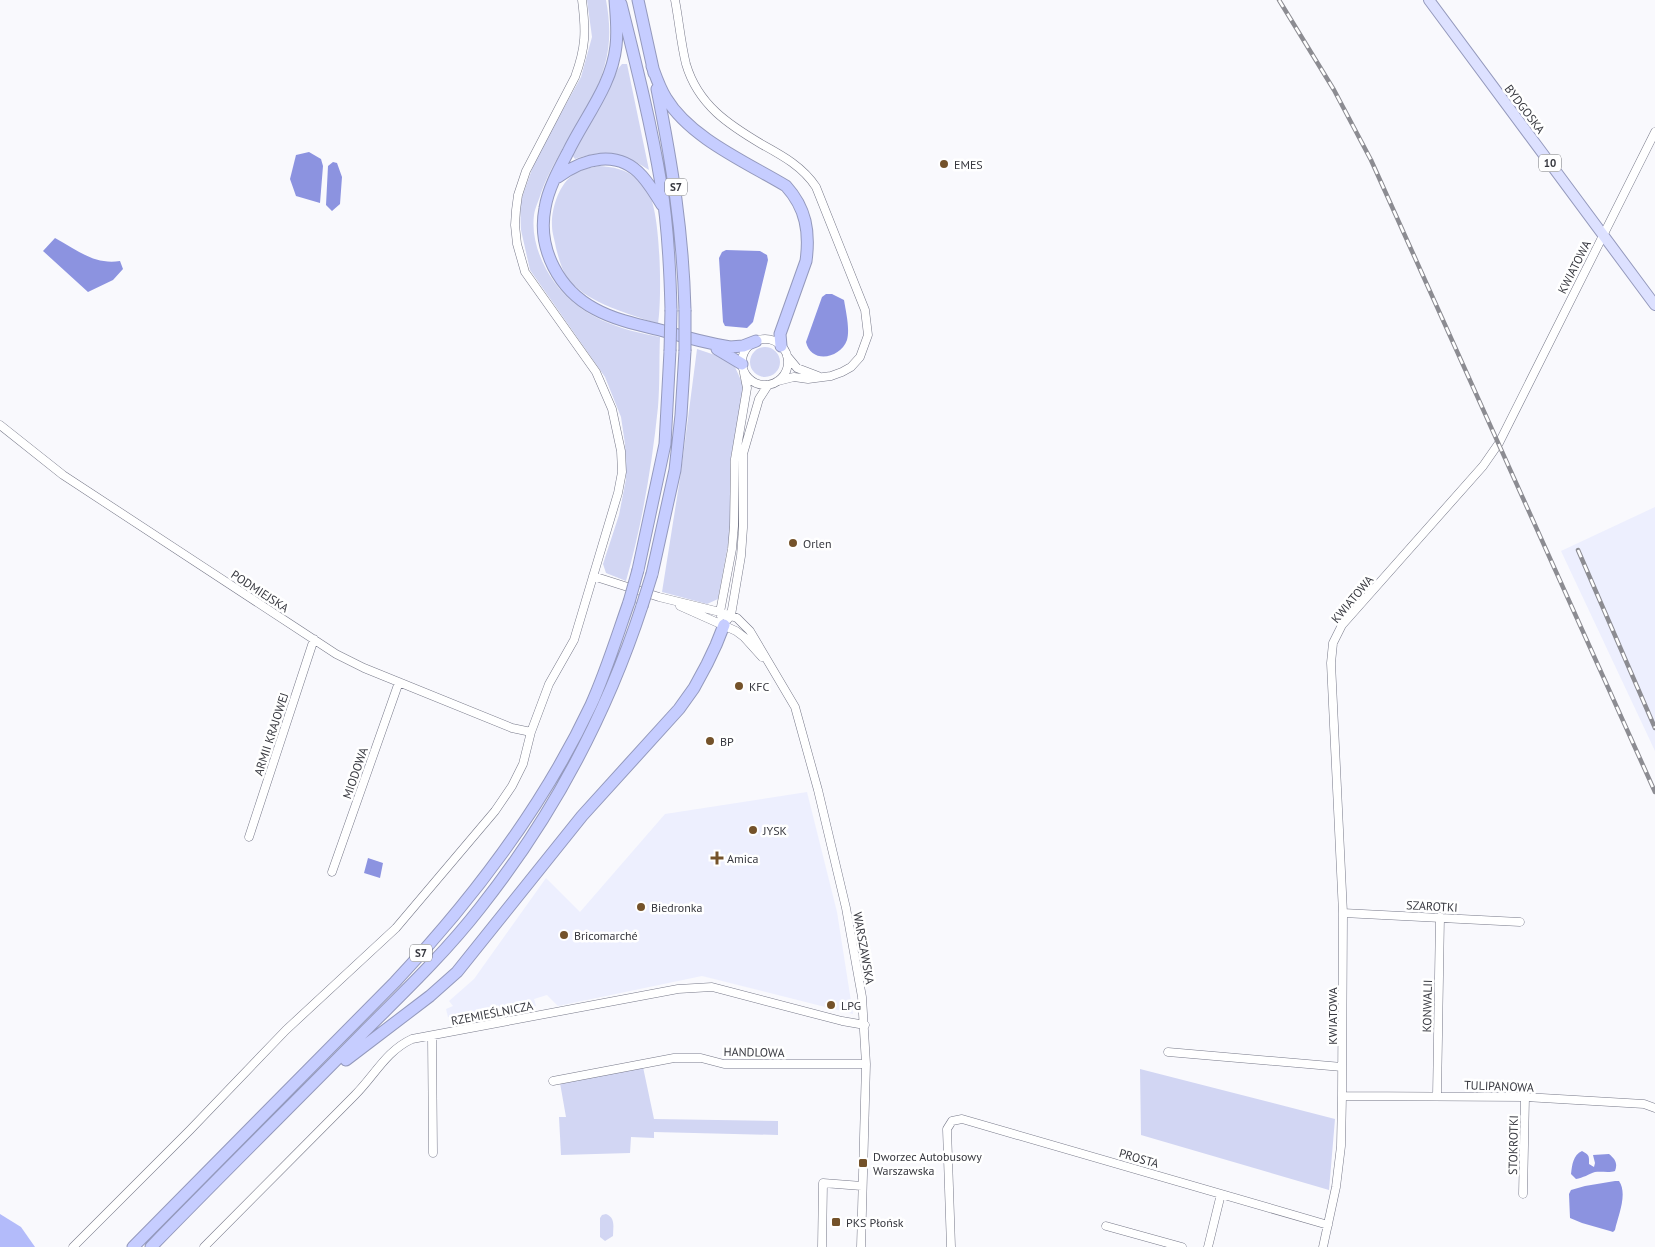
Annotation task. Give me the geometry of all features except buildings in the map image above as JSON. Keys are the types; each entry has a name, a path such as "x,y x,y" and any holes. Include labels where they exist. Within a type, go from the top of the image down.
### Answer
{"highway":[{"path":"616,0 616,47 608,76 599,97 568,151 545,208 543,233 549,258 562,282 571,292 596,310 730,348 756,341"},
{"name":"S7","path":"133,1247 395,982 437,937 470,897 522,826 575,737 610,657 638,570 665,444 671,310 670,273 661,185 644,97 620,0"},
{"name":"S7","path":"151,1247 406,990 473,916 555,801 587,743 628,648 652,574 675,470 685,351 684,266 676,191 638,0"},
{"path":"652,66 664,97 681,118 706,139 786,186 796,197 801,207 806,224 808,250 806,261 780,334 784,351"},
{"path":"556,179 572,167 591,160 603,159 625,163 641,175 664,209"},
{"path":"704,342 730,356 743,369"},
{"path":"314,1083 430,996 457,972 570,829 679,709 694,688 707,664 727,620"}],"main road":[{"name":"BYDGOSKA","path":"1429,0 1655,305"}],"street":[{"path":"73,1247 190,1130 286,1030 396,928 495,811 512,786 523,764 530,732 549,684 574,640 618,493 622,472 618,431 612,409 596,372 525,272 516,244 515,225 518,195 526,171 575,77 580,63 585,37 582,0"},
{"path":"675,0 686,64 700,94 711,109 732,127 784,157 810,178 821,200 865,310 868,335 860,357 851,367 842,372 808,379 794,377 768,385 754,383 743,369"},
{"name":"KWIATOWA","path":"1322,1247 1336,1187 1341,1146 1342,1096 1343,913 1331,663 1333,643 1342,625 1483,466 1506,428 1655,132"},
{"path":"720,612 732,549 734,459 747,388 743,369 745,351 756,341 769,340 784,351 797,368 809,374 822,377"},
{"path":"778,381 787,370 784,351"},
{"path":"727,620 740,564 743,528 743,454 760,398 768,385"},
{"name":"PODMIEJSKA","path":"0,425 64,475 342,657 512,728 530,732"},
{"path":"593,576 727,620 743,623 750,631 770,666"},
{"path":"659,597 720,612 770,666"},
{"name":"ARMII KRAJOWEJ","path":"249,836 314,639"},
{"name":"WARSZAWSKA","path":"770,666 795,707 846,908 858,970 865,1025 866,1064 861,1247"},
{"name":"MIODOWA","path":"332,872 399,682"},
{"name":"SZAROTKI","path":"1343,913 1520,922"},
{"name":"KONWALII","path":"1437,1096 1440,917"},
{"name":"RZEMIEŚLNICZA","path":"204,1247 358,1092 391,1052 399,1045 412,1039 678,989 712,987 842,1021 865,1025"},
{"path":"432,1036 433,1153"},
{"path":"1168,1052 1342,1067"},
{"name":"HANDLOWA","path":"553,1081 674,1058 701,1058 724,1064 866,1064"},
{"name":"TULIPANOWA","path":"1342,1096 1525,1097 1644,1104 1655,1108"},
{"name":"STOKROTKI","path":"1523,1194 1525,1097"},
{"name":"PROSTA","path":"951,1247 947,1129 952,1121 962,1119 1328,1224"},
{"path":"822,1247 823,1183 862,1186"},
{"path":"1208,1247 1221,1194"},
{"path":"1106,1226 1182,1247"}],"shaded area":[{"path":"587,0 606,0 609,32 607,56 592,98 548,176 535,210 533,224 538,251 550,276 565,295 576,305 616,326 660,337 659,398 653,451 642,517 626,581 606,573 603,564 619,515 626,479 625,444 621,417 605,377 530,270 521,230 520,203 536,158 581,77 592,37"},
{"path":"622,64 627,64 649,170 630,159 613,154 596,154 575,159 572,155"},
{"path":"309,152 321,159 323,166 320,203 296,196 290,179 296,155"},
{"path":"333,162 337,163 342,177 340,204 332,211 326,205 328,166"},
{"path":"599,166 621,170 633,176 643,185 652,202 656,218 659,256 660,296 658,324 610,307 588,296 569,280 561,265 552,229 553,212 557,197 564,184 574,174"},
{"path":"55,238 94,259 111,262 120,261 123,269 113,280 88,292 43,251"},
{"path":"726,250 760,251 767,255 768,260 753,322 747,328 725,326 723,322 719,258 722,252"},
{"path":"826,294 832,294 844,300 848,336 838,351 832,355 819,356 809,349 806,342 822,297"},
{"path":"765,347 776,351 780,362 776,373 765,377 754,373 750,362 754,351"},
{"path":"697,349 721,357 735,367 744,387 730,462 731,528 718,599 707,604 662,592 681,472"},
{"path":"1655,507 1655,751 1561,551"},
{"path":"807,792 837,912 853,1014 702,976 558,1006 547,995 534,999 536,1006 457,1022 455,1016 448,1017 446,1009 453,1006 449,1001 474,979 546,878 580,912 665,814"},
{"path":"368,858 383,863 380,878 364,873"},
{"path":"643,1067 654,1119 778,1121 778,1135 654,1132 654,1138 631,1137 630,1153 561,1155 559,1117 566,1117 560,1083"},
{"path":"1140,1069 1335,1119 1329,1190 1141,1135"},
{"path":"1582,1151 1589,1156 1589,1164 1594,1167 1593,1155 1609,1154 1615,1161 1615,1171 1595,1172 1576,1179 1571,1174 1573,1164 1577,1155"},
{"path":"1619,1181 1623,1192 1620,1212 1613,1232 1570,1218 1569,1194 1571,1190"},
{"path":"0,1214 21,1227 35,1247 0,1247"},
{"path":"606,1214 613,1220 613,1236 605,1241 600,1237 600,1218"}],"railway":[{"path":"1279,0 1334,90 1371,160 1655,792"},
{"path":"1578,550 1655,728"}],"place":[{"name":"EMES","path":"944,164"},
{"name":"Orlen","path":"793,543"},
{"name":"KFC","path":"739,686"},
{"name":"BP","path":"710,741"},
{"name":"JYSK","path":"753,830"},
{"name":"Amica","path":"717,858"},
{"name":"Biedronka","path":"641,907"},
{"name":"Bricomarché","path":"564,935"},
{"name":"LPG","path":"831,1005"},
{"name":"Dworzec Autobusowy Warszawska","path":"863,1163"},
{"name":"PKS Płońsk","path":"836,1222"}]}
